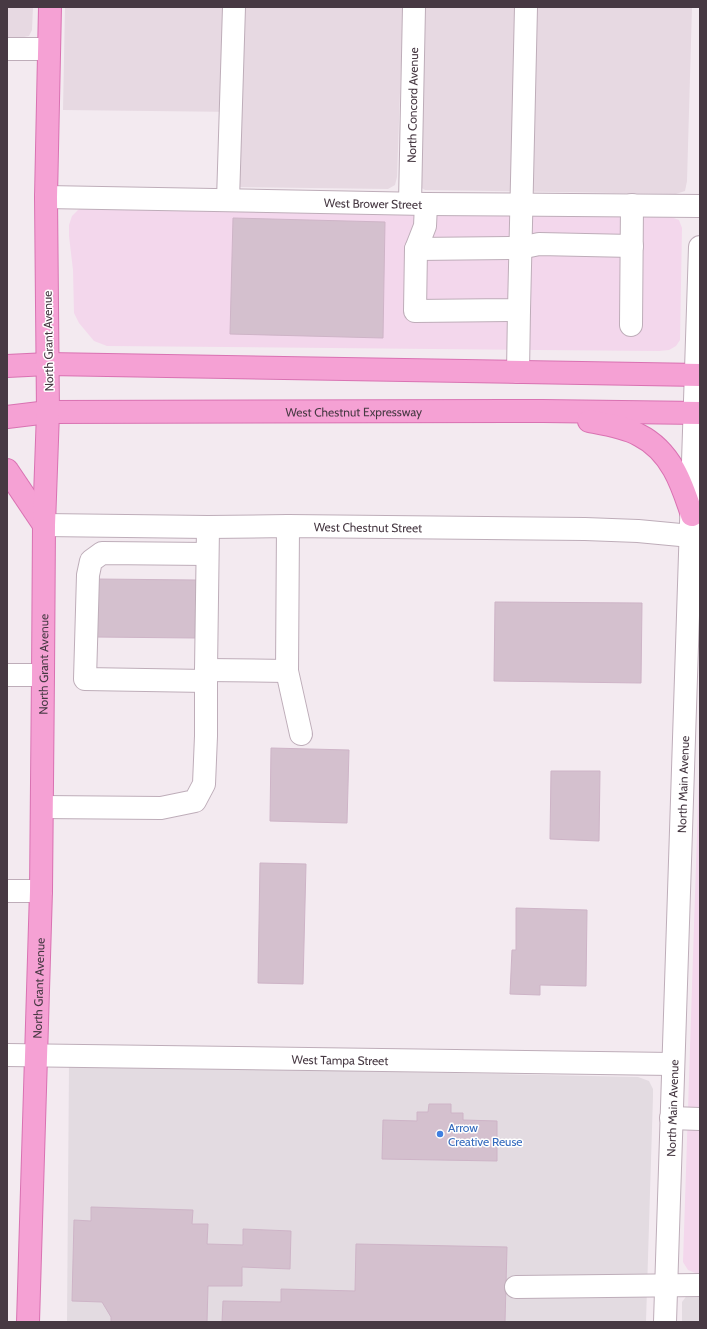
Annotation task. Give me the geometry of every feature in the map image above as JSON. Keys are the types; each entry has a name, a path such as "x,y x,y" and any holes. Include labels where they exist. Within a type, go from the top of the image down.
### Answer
{"main road":[{"name":"North Grant Avenue","path":"28,1322 42,807 44,525 48,412 46,197 50,7"},
{"path":"7,366 48,364 698,375"},
{"name":"West Chestnut Expressway","path":"7,417 48,412 697,413"},
{"path":"543,412 622,429 638,434 651,442 661,450 678,478 692,515"},
{"path":"7,470 44,525"}],"street":[{"path":"228,200 234,7"},
{"name":"North Concord Avenue","path":"414,7 418,204 425,226 416,249"},
{"path":"518,372 526,7"},
{"path":"7,49 49,49"},
{"name":"West Brower Street","path":"46,197 418,204 700,206"},
{"path":"631,325 632,205"},
{"path":"519,310 415,311 416,249 520,248 539,244 632,246"},
{"name":"North Main Avenue","path":"665,1322 672,1064 695,561 691,536 697,413 700,247"},
{"name":"West Chestnut Street","path":"44,525 585,529 638,531 691,536"},
{"path":"288,526 287,671 301,734"},
{"path":"42,807 161,808 194,801 204,784 206,736 208,527"},
{"path":"207,554 102,553 92,561 88,575 85,680 206,676 287,671"},
{"path":"7,675 43,675"},
{"path":"7,891 40,891"},
{"name":"West Tampa Street","path":"7,1055 672,1064"},
{"path":"671,1118 700,1119"},
{"path":"516,1287 700,1285"}],"shaded area":[{"path":"7,7 33,7 32,30 29,36 7,38"},
{"path":"65,7 403,7 397,177 395,185 388,189 237,187 239,112 63,110"},
{"path":"420,7 692,7 687,181 685,191 676,194 425,190 417,185"},
{"path":"86,206 671,217 679,220 682,228 680,340 676,346 669,350 659,351 107,346 94,341 79,323 74,313 73,270 69,225 72,216 78,210"},
{"path":"700,742 700,1275 688,1270 683,1262"},
{"path":"69,1065 638,1077 649,1081 653,1089 653,1096 646,1322 67,1322"},
{"path":"700,1292 700,1322 682,1322 682,1302 688,1294"}],"building":[{"path":"233,218 385,222 383,338 230,334"},
{"path":"96,579 196,580 195,638 95,637"},
{"path":"495,602 642,603 641,683 494,681"},
{"path":"271,748 349,750 347,823 270,821"},
{"path":"551,771 600,771 599,841 550,839"},
{"path":"260,863 306,864 303,984 258,983"},
{"path":"516,908 587,910 586,986 540,985 540,995 510,994 512,950 516,950"},
{"path":"429,1104 451,1104 451,1113 463,1113 463,1120 497,1121 497,1161 382,1159 383,1120 417,1121 417,1112 428,1112"},
{"path":"91,1207 193,1210 192,1224 208,1224 207,1244 243,1245 243,1229 291,1231 290,1269 242,1267 242,1286 208,1286 207,1322 111,1322 111,1317 102,1302 72,1301 74,1220 91,1221"},
{"path":"356,1244 507,1247 505,1322 222,1322 223,1301 281,1302 281,1289 355,1291"}],"place":[{"name":"Arrow Creative Reuse","path":"440,1134"}]}
